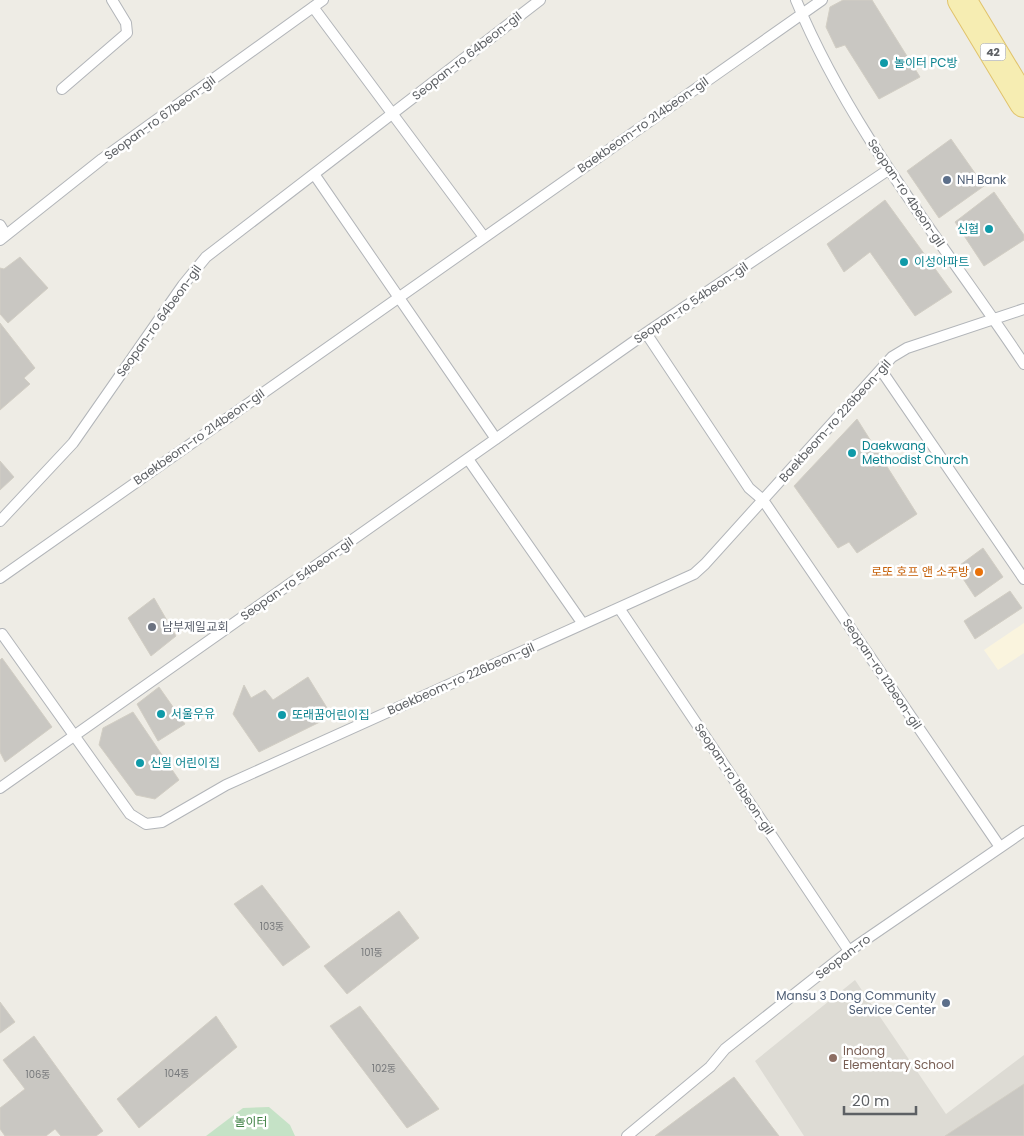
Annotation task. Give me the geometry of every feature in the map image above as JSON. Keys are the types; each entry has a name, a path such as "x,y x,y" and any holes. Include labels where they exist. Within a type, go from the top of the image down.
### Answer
{"main road":[{"name":"42","path":"962,0 1024,103"}],"lane":[{"path":"62,89 127,33 126,23 112,0"},
{"name":"Seopan-ro 67beon-gil","path":"3,237 102,159 323,0"},
{"name":"Seopan-ro 64beon-gil","path":"0,521 73,443 183,285 206,257 540,0"},
{"path":"796,0 802,13"},
{"name":"Baekbeom-ro 214beon-gil","path":"0,578 822,0"},
{"path":"314,7 394,112 484,236"},
{"name":"Seopan-ro 4beon-gil","path":"802,13 858,120 888,170 1024,364"},
{"name":"Seopan-ro 54beon-gil","path":"0,788 646,334 888,170"},
{"path":"314,174 496,439"},
{"path":"0,225 3,237"},
{"name":"Baekbeom-ro 226beon-gil","path":"2,634 130,814 146,824 162,822 226,785 694,574 892,358 907,348 1024,310"},
{"path":"646,334 749,488 763,500"},
{"path":"881,370 1024,579"},
{"path":"468,459 583,624"},
{"name":"Seopan-ro 12beon-gil","path":"763,500 1000,848"},
{"name":"Seopan-ro 16beon-gil","path":"618,608 849,951"},
{"name":"Seopan-ro","path":"627,1136 710,1067 725,1049 849,951 1024,831"}],"shaded area":[{"path":"1024,623 1024,653 998,670 984,650"},
{"name":"Indong Elementary School","path":"855,980 946,1114 1024,1055 1024,1136 804,1136 755,1061"}],"green space":[{"name":"놀이터","path":"269,1107 290,1125 295,1136 206,1136 243,1108"}],"building":[{"name":"놀이터 PC방","path":"843,0 872,0 920,77 879,99 845,45 836,48 826,27 830,7"},
{"path":"951,139 984,186 939,218 907,171"},
{"name":"신협","path":"994,192 1024,235 1024,240 984,266 955,222"},
{"name":"이성아파트","path":"885,200 952,292 915,316 870,252 844,272 827,244"},
{"path":"20,257 48,288 8,323 0,314 0,268 4,269"},
{"path":"0,323 35,368 24,378 30,384 0,410"},
{"name":"Daekwang Methodist Church","path":"857,419 917,514 857,553 849,542 838,548 794,486"},
{"path":"0,461 14,477 0,490"},
{"name":"로또 호프 앤 소주방","path":"983,548 1003,577 975,597 956,568"},
{"path":"1010,591 1022,608 975,639 964,621"},
{"name":"남부제일교회","path":"154,598 176,636 151,656 128,618"},
{"path":"2,658 52,727 5,762 0,752 0,660"},
{"name":"또래꿈어린이집","path":"308,677 332,716 259,752 233,714 244,685 251,698 265,690 273,700"},
{"name":"서울우유","path":"159,687 185,724 158,741 137,704"},
{"name":"신일 어린이집","path":"133,712 179,780 155,799 136,795 99,745 103,728"},
{"path":"262,885 310,947 283,966 234,904"},
{"path":"399,911 419,938 347,994 324,966"},
{"path":"0,1002 15,1022 0,1033"},
{"path":"360,1006 439,1109 407,1128 330,1026"},
{"path":"216,1016 237,1047 139,1128 117,1099"},
{"path":"34,1036 103,1131 96,1136 61,1136 55,1129 46,1136 5,1136 0,1129 0,1108 25,1089 3,1060"},
{"path":"734,1077 779,1136 655,1136"},
{"path":"1024,1084 1024,1136 945,1136"}],"place":[{"name":"놀이터 PC방","path":"884,63"},
{"name":"NH Bank","path":"947,180"},
{"name":"신협","path":"989,229"},
{"name":"이성아파트","path":"904,262"},
{"name":"Daekwang Methodist Church","path":"852,453"},
{"name":"로또 호프 앤 소주방","path":"979,572"},
{"name":"남부제일교회","path":"152,627"},
{"name":"서울우유","path":"161,714"},
{"name":"또래꿈어린이집","path":"282,715"},
{"name":"신일 어린이집","path":"140,763"},
{"name":"Mansu 3 Dong Community Service Center","path":"946,1003"},
{"name":"Indong Elementary School","path":"833,1058"}]}
